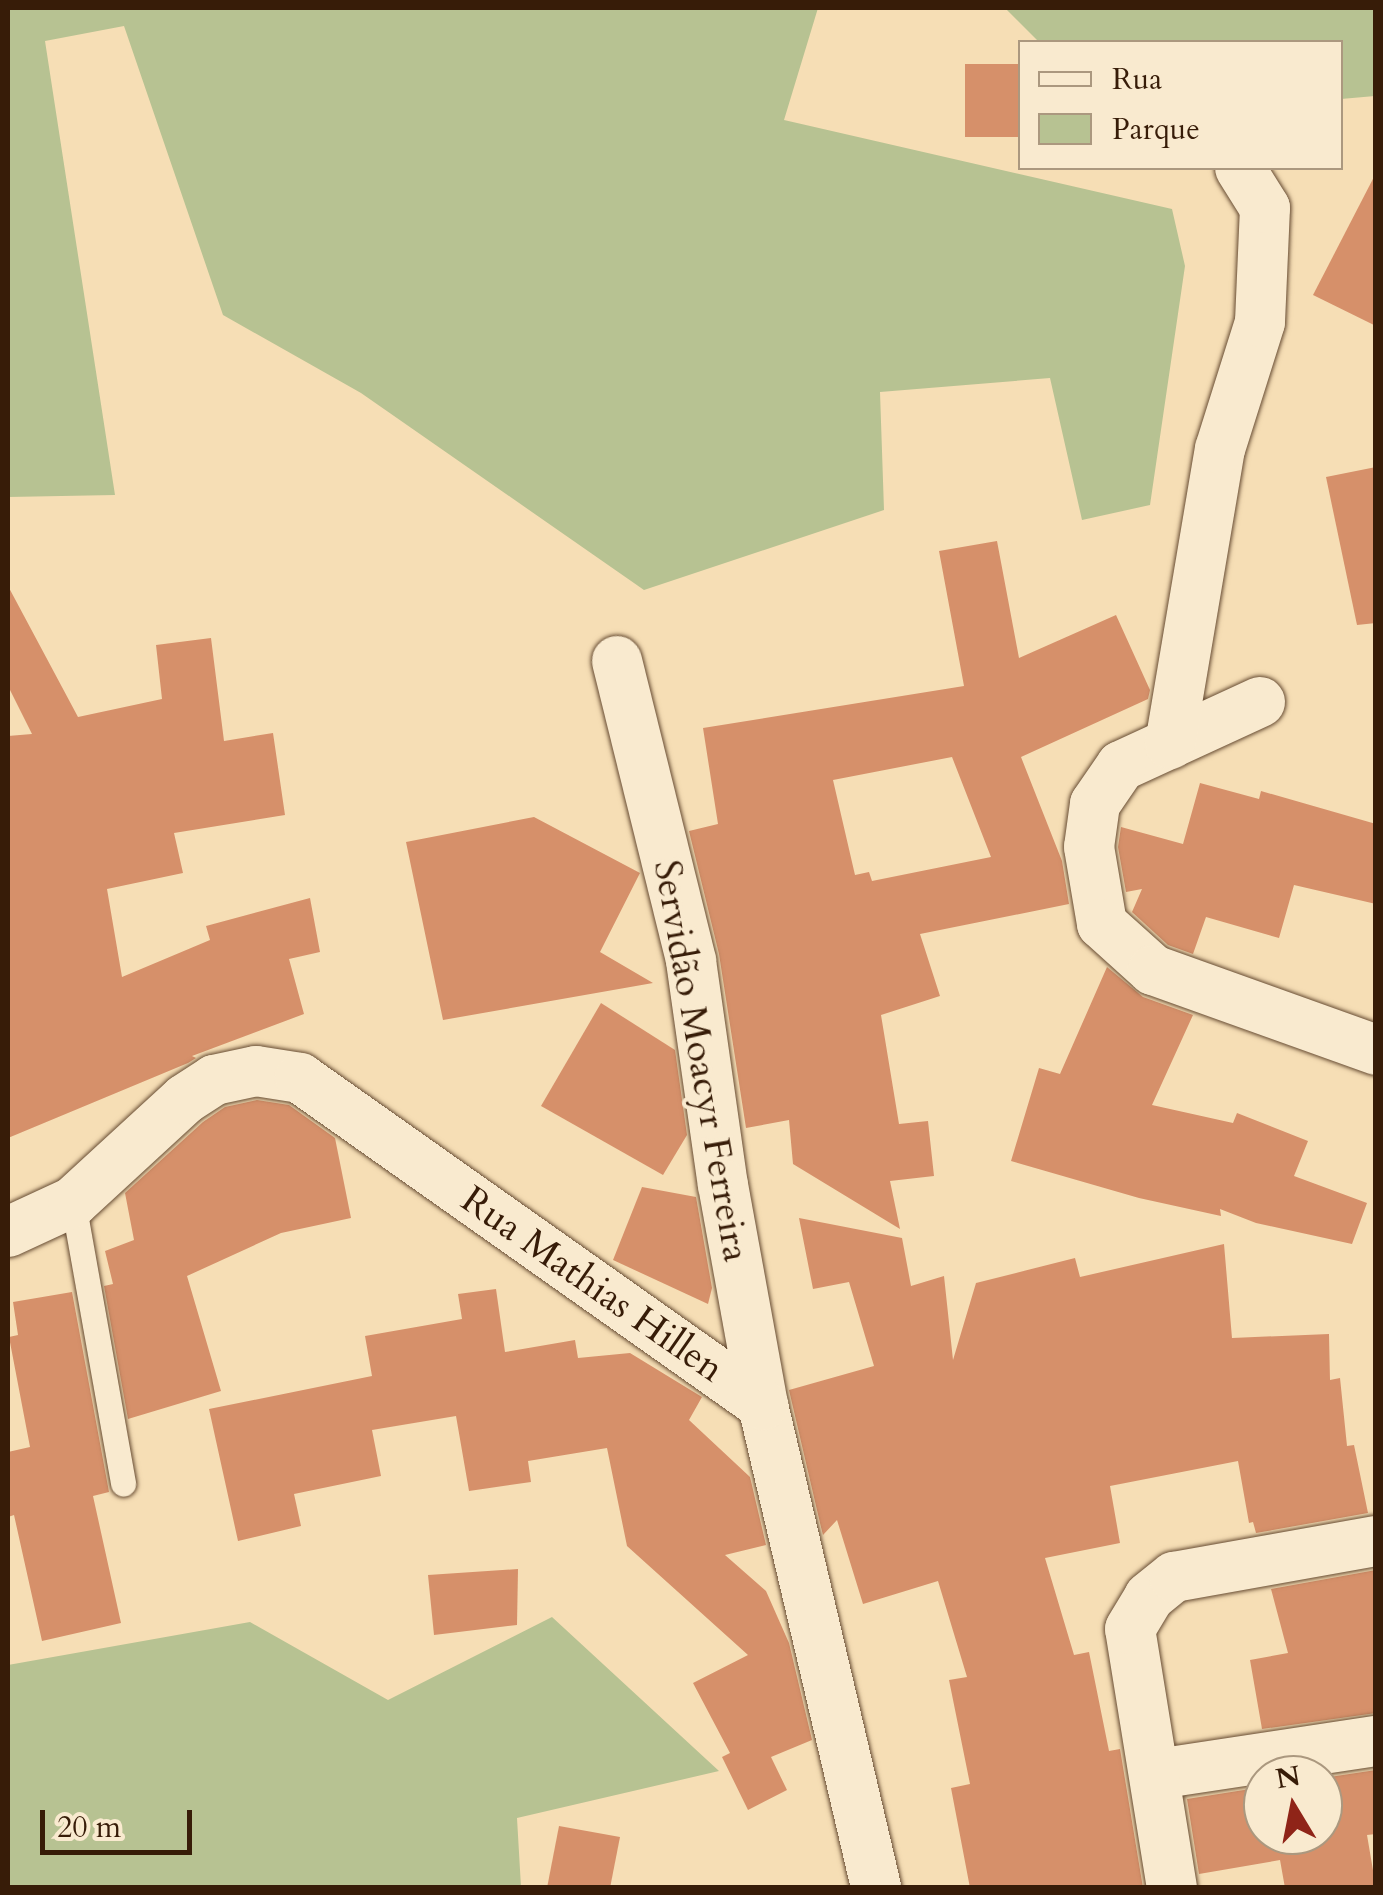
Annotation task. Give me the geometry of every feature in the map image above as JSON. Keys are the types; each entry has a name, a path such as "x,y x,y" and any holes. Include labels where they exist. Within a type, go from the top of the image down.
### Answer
{"street":[{"path":"1170,744 1220,450 1260,322 1265,208 1241,170"},
{"name":"Servidão Moacyr Ferreira","path":"617,661 692,960 723,1184 763,1406"},
{"path":"1260,702 1121,766 1096,804 1090,848 1102,924 1152,970 1376,1050"},
{"name":"Rua Mathias Hillen","path":"8,1232 73,1202 184,1099 214,1080 256,1071 300,1078 763,1406 876,1888"},
{"path":"1172,1888 1157,1774 1130,1629 1149,1597 1174,1577 1376,1541"},
{"path":"1157,1774 1376,1742"}],"lane":[{"path":"73,1202 123,1484"}],"green space":[{"path":"8,8 818,8 784,120 1172,209 1185,266 1150,505 1082,520 1050,378 880,392 884,510 644,590 361,393 223,315 124,26 45,41 115,495 8,497"},
{"path":"1005,8 1375,8 1375,96 1343,99 1343,40 1037,40"},
{"path":"552,1617 719,1771 517,1818 521,1887 8,1887 8,1665 250,1622 388,1700"}],"building":[{"path":"965,64 1018,64 1018,137 965,137"},
{"path":"1376,173 1376,326 1313,295"},
{"path":"1376,467 1376,623 1357,625 1326,477"},
{"path":"997,541 1019,658 1116,615 1150,690 1148,699 1021,757 1062,861 1069,904 920,934 940,996 881,1015 899,1124 928,1121 934,1176 890,1181 900,1229 793,1164 789,1120 746,1128 719,954 689,831 718,824 703,728 964,686 939,551","holes":["952,757 991,857 872,881 869,872 855,875 833,780"]},
{"path":"8,586 78,717 162,699 156,645 211,638 224,741 273,733 285,815 174,833 183,873 107,889 122,977 210,940 206,926 310,898 320,952 289,959 304,1014 192,1056 196,1058 188,1063 8,1138 8,736 32,734 8,686"},
{"path":"1200,783 1259,799 1261,791 1376,824 1376,904 1294,885 1279,938 1206,917 1193,954 1168,945 1132,912 1142,889 1126,892 1118,847 1121,827 1183,844"},
{"path":"534,817 640,873 600,952 653,983 443,1020 406,842"},
{"path":"1107,967 1143,997 1193,1015 1152,1105 1233,1123 1237,1113 1308,1141 1294,1176 1367,1203 1352,1244 1256,1223 1220,1209 1221,1216 1139,1198 1011,1161 1039,1068 1060,1074"},
{"path":"601,1003 675,1050 687,1135 663,1175 541,1106"},
{"path":"257,1100 289,1105 335,1138 351,1218 281,1233 187,1276 221,1391 128,1419 104,1286 113,1284 105,1251 134,1240 125,1193 203,1122 225,1107"},
{"path":"642,1187 696,1197 712,1288 708,1304 613,1260"},
{"path":"799,1218 902,1238 911,1286 944,1276 953,1360 976,1283 1075,1258 1080,1277 1224,1244 1232,1338 1329,1334 1330,1380 1340,1378 1347,1446 1354,1445 1368,1513 1256,1533 1253,1522 1249,1523 1238,1461 1110,1486 1120,1543 1045,1558 1074,1655 1089,1652 1109,1751 1120,1749 1143,1888 970,1888 951,1788 970,1784 949,1680 967,1677 938,1581 863,1604 837,1520 823,1535 789,1390 874,1366 849,1282 813,1289"},
{"path":"496,1289 505,1352 575,1340 578,1358 630,1353 702,1397 689,1420 750,1477 766,1545 725,1555 766,1591 789,1643 812,1740 771,1757 787,1790 748,1810 722,1757 730,1753 693,1683 748,1655 627,1546 607,1448 528,1461 531,1482 469,1491 456,1416 372,1430 381,1476 294,1494 301,1526 238,1541 209,1409 372,1376 365,1336 462,1319 458,1294"},
{"path":"72,1292 109,1492 93,1496 121,1623 42,1641 14,1515 8,1517 8,1452 30,1447 9,1337 18,1335 13,1302"},
{"path":"518,1569 517,1625 434,1635 428,1575"},
{"path":"1376,1570 1376,1713 1262,1729 1250,1660 1288,1653 1271,1589"},
{"path":"1376,1770 1376,1834 1367,1835 1376,1888 1285,1888 1280,1860 1199,1874 1187,1799 1243,1790 1243,1855 1343,1855 1343,1775"},
{"path":"559,1826 620,1837 610,1888 547,1888"}]}
